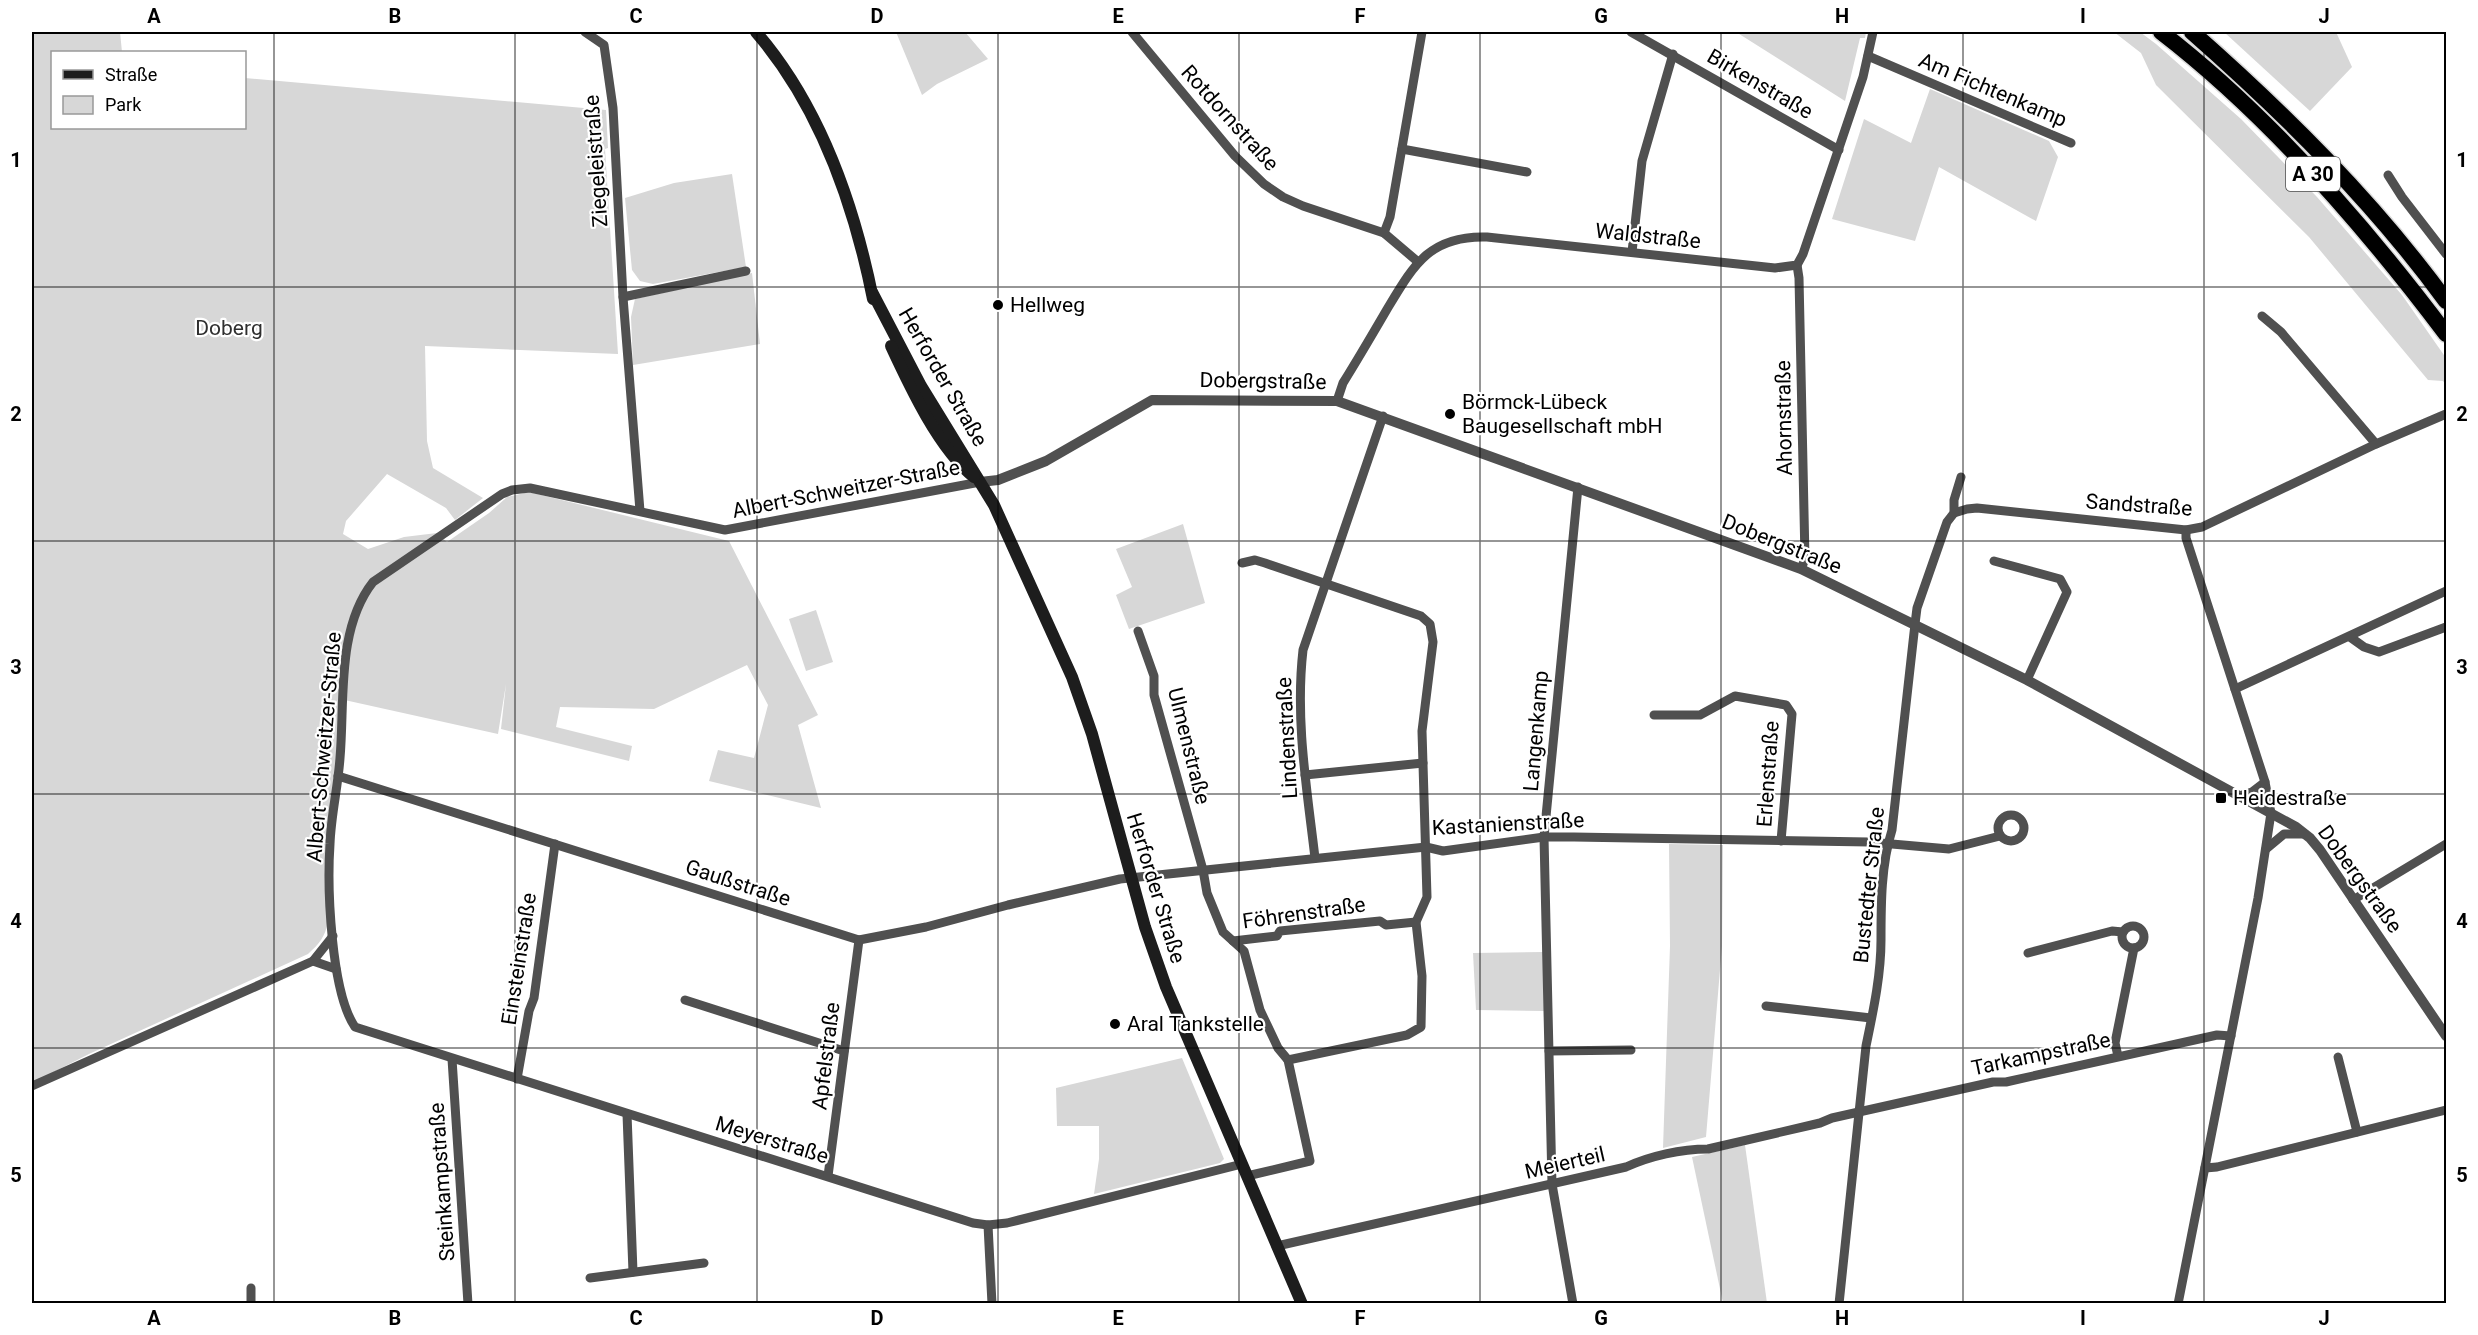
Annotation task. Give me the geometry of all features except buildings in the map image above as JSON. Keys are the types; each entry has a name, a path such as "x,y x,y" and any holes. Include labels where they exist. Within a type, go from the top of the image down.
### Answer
{"highway":[{"name":"A 30","path":"2161,32 2243,103 2315,176 2379,248 2446,334"},
{"name":"A 30","path":"2192,32 2253,86 2327,160 2396,237 2446,301"}],"main road":[{"name":"Herforder Straße","path":"756,32 782,61 798,88 835,166 872,292 921,386 994,505 1072,677 1092,734 1132,878 1166,987 1302,1304"}],"street":[{"name":"Ziegeleistraße","path":"585,32 604,45 611,98 623,297 640,511"},
{"name":"Rotdornstraße","path":"1132,32 1235,156 1264,184 1282,197 1303,206 1384,233 1417,261"},
{"path":"1384,233 1390,217 1422,32"},
{"name":"Birkenstraße","path":"1631,32 1839,150"},
{"path":"1797,265 1803,254 1839,150 1868,56 1873,32"},
{"path":"1632,252 1642,161 1673,54"},
{"name":"Am Fichtenkamp","path":"1868,56 2071,143"},
{"path":"1402,149 1527,172"},
{"path":"2388,175 2446,254"},
{"name":"Waldstraße","path":"1337,401 1343,383 1417,261 1443,244 1470,237 1774,268 1797,265"},
{"name":"Ahornstraße","path":"1797,265 1805,547 1805,559 1801,569"},
{"path":"623,297 746,271"},
{"path":"2262,316 2281,332 2376,444"},
{"name":"Dobergstraße","path":"980,482 998,480 1046,461 1152,400 1337,401 1801,569 2027,681 2271,813 2305,834 2320,850 2446,1036"},
{"name":"Sandstraße","path":"1954,513 1977,508 2186,530 2202,527 2376,444 2446,414"},
{"name":"Lindenstraße","path":"1316,858 1300,722 1303,650 1383,416"},
{"name":"Bustedter Straße","path":"1839,1304 1859,1113 1881,942 1880,918 1888,843 1893,830 1917,608 1947,522 1954,513 1954,500 1961,477"},
{"name":"Albert-Schweitzer-Straße","path":"333,936 330,844 338,776 347,652 363,594 373,582 502,494 512,490 530,488 725,530 980,482"},
{"name":"Langenkamp","path":"1573,1304 1552,1184 1544,837 1578,487"},
{"path":"2178,1304 2231,1036 2271,813 2265,782 2186,538 2186,530"},
{"path":"1242,563 1255,560 1421,616 1430,624 1433,642 1422,731 1427,897 1416,922 1422,976 1421,1027 1407,1035 1288,1060"},
{"path":"1994,561 2060,579 2067,592 2027,681"},
{"path":"2235,689 2446,591"},
{"path":"2350,637 2364,647 2379,652 2446,627"},
{"name":"Ulmenstraße","path":"1138,631 1154,676 1154,695 1203,870"},
{"name":"Erlenstraße","path":"1654,714 1700,715 1735,696 1786,705 1792,714 1781,841"},
{"path":"1305,775 1423,763"},
{"name":"Gaußstraße","path":"338,776 859,940 926,927 1008,905 1132,878"},
{"path":"2239,796 2252,792 2265,782"},
{"path":"2266,849 2284,834 2305,834"},
{"name":"Kastanienstraße","path":"1132,878 1426,847 1443,850 1544,837 1888,843 1949,849 2000,836"},
{"name":"Einsteinstraße","path":"518,1079 529,1011 534,998 555,844"},
{"path":"2353,900 2446,844"},
{"name":"Föhrenstraße","path":"1203,870 1211,902 1223,932 1244,951 1260,1010 1278,1048 1288,1060 1310,1161 1247,1176"},
{"name":"Föhrenstraße","path":"1233,941 1276,936 1280,931 1380,921 1386,925 1416,922"},
{"path":"2028,953 2112,931 2123,932 2132,926 2142,931 2143,942 2134,948 2115,1043 2118,1056"},
{"path":"2123,932 2122,939 2125,945 2134,948"},
{"path":"32,1086 313,961 333,936"},
{"name":"Meyerstraße","path":"333,936 336,969 346,1014 355,1027 973,1223 988,1225 1006,1223 1242,1164"},
{"name":"Apfelstraße","path":"828,1176 859,940"},
{"path":"313,961 336,969"},
{"path":"685,1000 844,1051"},
{"path":"1766,1006 1871,1018"},
{"name":"Tarkampstraße","path":"1859,1113 2217,1035 2231,1036"},
{"path":"1549,1051 1631,1050"},
{"path":"2338,1058 2357,1132"},
{"name":"Steinkampstraße","path":"453,1059 468,1304"},
{"path":"2205,1168 2217,1167 2446,1110"},
{"name":"Meierteil","path":"1277,1246 1859,1113"},
{"path":"627,1114 633,1272"},
{"path":"988,1225 992,1304"},
{"path":"590,1278 704,1263"},
{"path":"251,1288 251,1304"}],"green space":[{"name":"Doberg","path":"32,32 120,32 122,51 51,51 51,129 246,129 246,78 606,110 608,148 605,149 618,354 425,346 427,441 433,468 483,498 455,520 446,508 387,474 346,521 343,534 368,549 404,537 437,533 447,542 489,513 507,497 529,492 729,541 818,715 798,725 821,808 709,781 718,750 754,758 768,705 747,665 654,709 560,707 556,727 632,746 629,761 501,729 506,684 498,734 340,699 328,922 318,943 308,954 89,1054 32,1083"},
{"path":"896,32 965,32 988,59 937,84 922,95"},
{"path":"1736,32 1866,32 1865,38 1860,38 1845,101"},
{"path":"2114,32 2140,32 2156,44 2241,119 2317,197 2402,295 2446,358 2446,385 2443,381 2428,380 2309,237 2156,85 2141,53"},
{"path":"2224,32 2336,32 2352,67 2310,111"},
{"path":"1930,89 2049,141 2058,157 2036,221 1939,167 1915,241 1832,219 1864,119 1911,143"},
{"path":"732,174 746,267 653,284 640,281 632,270 625,198 674,183"},
{"path":"752,273 760,344 633,365 631,317 635,299"},
{"path":"1183,524 1205,603 1129,629 1116,595 1132,587 1116,549"},
{"path":"816,610 833,662 806,671 789,619"},
{"path":"1669,844 1723,845 1722,946 1706,1137 1663,1148 1670,946"},
{"path":"1543,952 1544,1011 1476,1010 1473,953"},
{"path":"1182,1058 1224,1159 1220,1163 1094,1194 1099,1159 1099,1126 1057,1126 1056,1088"},
{"path":"1745,1145 1767,1303 1723,1303 1692,1157"}],"place":[{"name":"Hellweg","path":"998,305"},
{"name":"Börmck-Lübeck Baugesellschaft mbH","path":"1450,414"},
{"name":"Heidestraße","path":"2221,798"},
{"name":"Aral Tankstelle","path":"1115,1024"}]}
